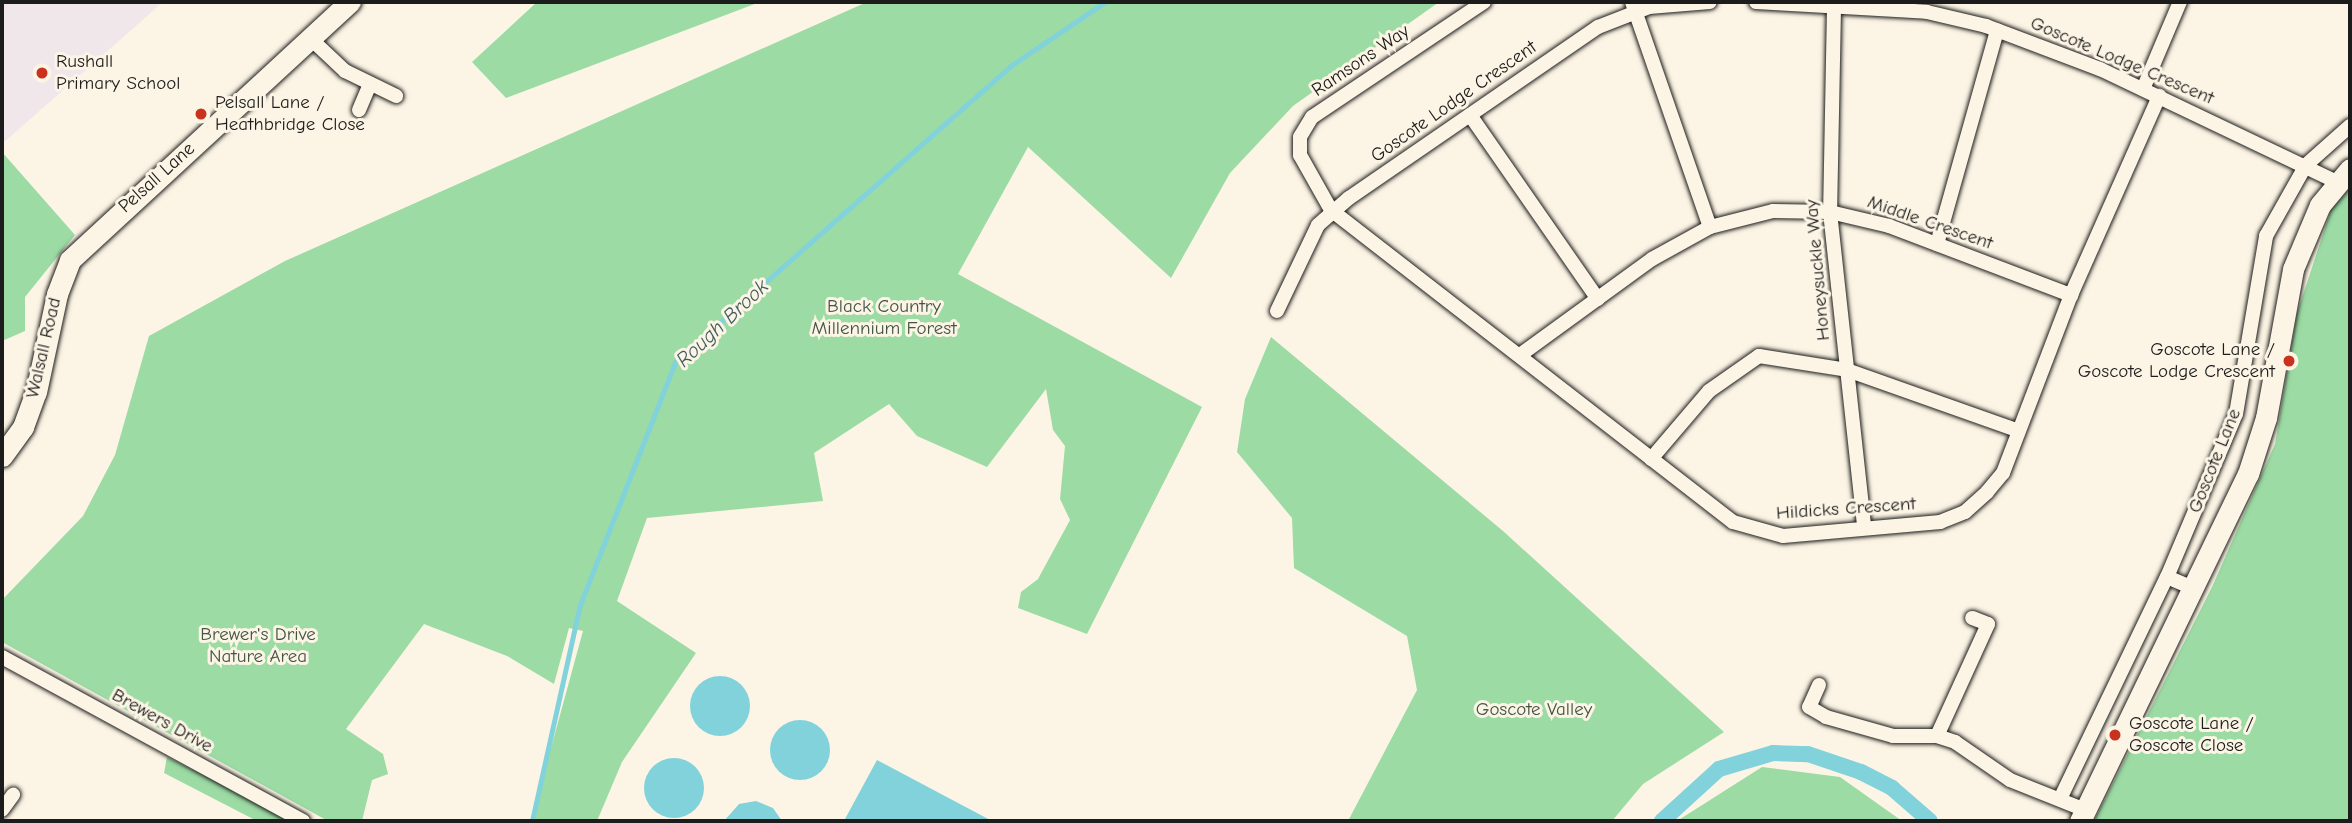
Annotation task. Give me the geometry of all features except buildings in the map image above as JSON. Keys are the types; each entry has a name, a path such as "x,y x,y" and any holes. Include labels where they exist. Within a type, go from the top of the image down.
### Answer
{"street":[{"name":"Pelsall Lane","path":"88,241 350,2"},
{"name":"Ramsons Way","path":"1331,211 1300,155 1300,137 1312,117 1484,2"},
{"name":"Goscote Lodge Crescent","path":"1277,312 1318,225 1331,211 1598,27 1633,7 1710,2"},
{"name":"Goscote Lodge Crescent","path":"1756,2 1927,12 1997,30 2143,89 2306,165 2344,176"},
{"path":"2143,89 2180,2"},
{"path":"1633,7 1710,227"},
{"name":"Honeysuckle Way","path":"1834,8 1830,212 1864,527"},
{"path":"1937,244 1997,30"},
{"path":"311,39 369,86 396,96"},
{"path":"359,110 369,86"},
{"name":"Hildicks Crescent","path":"1331,211 1733,522 1758,532 1783,536 1940,522 1965,512 2003,473 2071,295 2159,96"},
{"path":"1470,115 1598,299"},
{"name":"Goscote Lane","path":"2060,799 2166,577 2236,414 2266,236 2306,165 2350,126"},
{"name":"Goscote Lane","path":"2083,816 2195,589 2248,474 2266,418 2292,268 2344,176"},
{"name":"Middle Crescent","path":"1520,355 1598,299 1710,227 1773,211 1830,212 1937,244 2071,295"},
{"name":"Walsall Road","path":"2,456 23,427 41,374 57,295 70,260 88,241"},
{"path":"1651,460 1709,391 1759,356 1847,370 2019,431"},
{"path":"2166,577 2195,589"},
{"path":"1937,736 1988,624 1972,618"},
{"path":"2,674 6,659"},
{"name":"Brewers Drive","path":"6,659 303,821"},
{"path":"1819,685 1809,707 1826,717 1893,736 1937,736 2010,780 2060,799 2083,816"},
{"path":"13,795 2,810 13,821"}],"shaded area":[{"name":"Rushall Primary School","path":"2,2 163,2 2,144"}],"green space":[{"path":"537,2 760,2 506,98 472,62"},
{"path":"867,2 1439,2 1293,106 1230,173 1171,278 1028,147 958,274 1202,407 1087,634 1018,608 1021,592 1038,579 1070,520 1060,499 1065,446 1053,430 1046,389 987,467 917,436 889,404 814,453 823,501 647,518 617,601 696,653 622,762 597,821 531,821 583,631 569,628 554,684 507,656 424,624 346,729 383,754 388,774 372,780 362,821 328,821 2,642 2,600 83,516 115,455 149,336 285,261"},
{"path":"2,152 75,235 25,297 25,331 2,341"},
{"path":"2350,188 2350,821 2094,821 2212,587 2275,444 2297,313 2331,210"},
{"name":"Goscote Valley","path":"1271,337 1503,531 1724,732 1643,784 1612,821 1348,821 1417,690 1407,636 1294,568 1292,518 1237,452 1245,399"},
{"path":"167,757 294,821 257,821 164,773"},
{"path":"1762,767 1840,777 1902,821 1677,821"}],"water":[{"path":"714,676 726,676 745,689 750,706 748,718 737,731 726,736 714,736 695,723 690,712 690,700 703,681"},
{"path":"794,720 806,720 825,733 830,750 828,762 817,775 806,780 794,780 775,767 770,756 770,744 783,725"},
{"path":"668,758 680,758 699,771 704,788 702,800 691,813 680,818 668,818 649,805 644,794 644,782 657,763"},
{"path":"877,760 992,821 845,819"},
{"path":"756,801 773,808 782,821 724,821 739,804"}],"waterway":[{"name":"Rough Brook","path":"532,821 580,605 675,362 1012,65 1105,2"},
{"path":"1662,821 1719,769 1773,753 1808,754 1861,772 1892,788 1930,821"}],"place":[{"name":"Rushall Primary School","path":"42,73"},
{"name":"Pelsall Lane / Heathbridge Close","path":"201,114"},
{"name":"Goscote Lane / Goscote Lodge Crescent","path":"2289,361"},
{"name":"Goscote Lane / Goscote Close","path":"2115,735"}],"park label":[{"name":"Black Country Millennium Forest","path":"884,318"},
{"name":"Brewer's Drive Nature Area","path":"258,646"}]}
